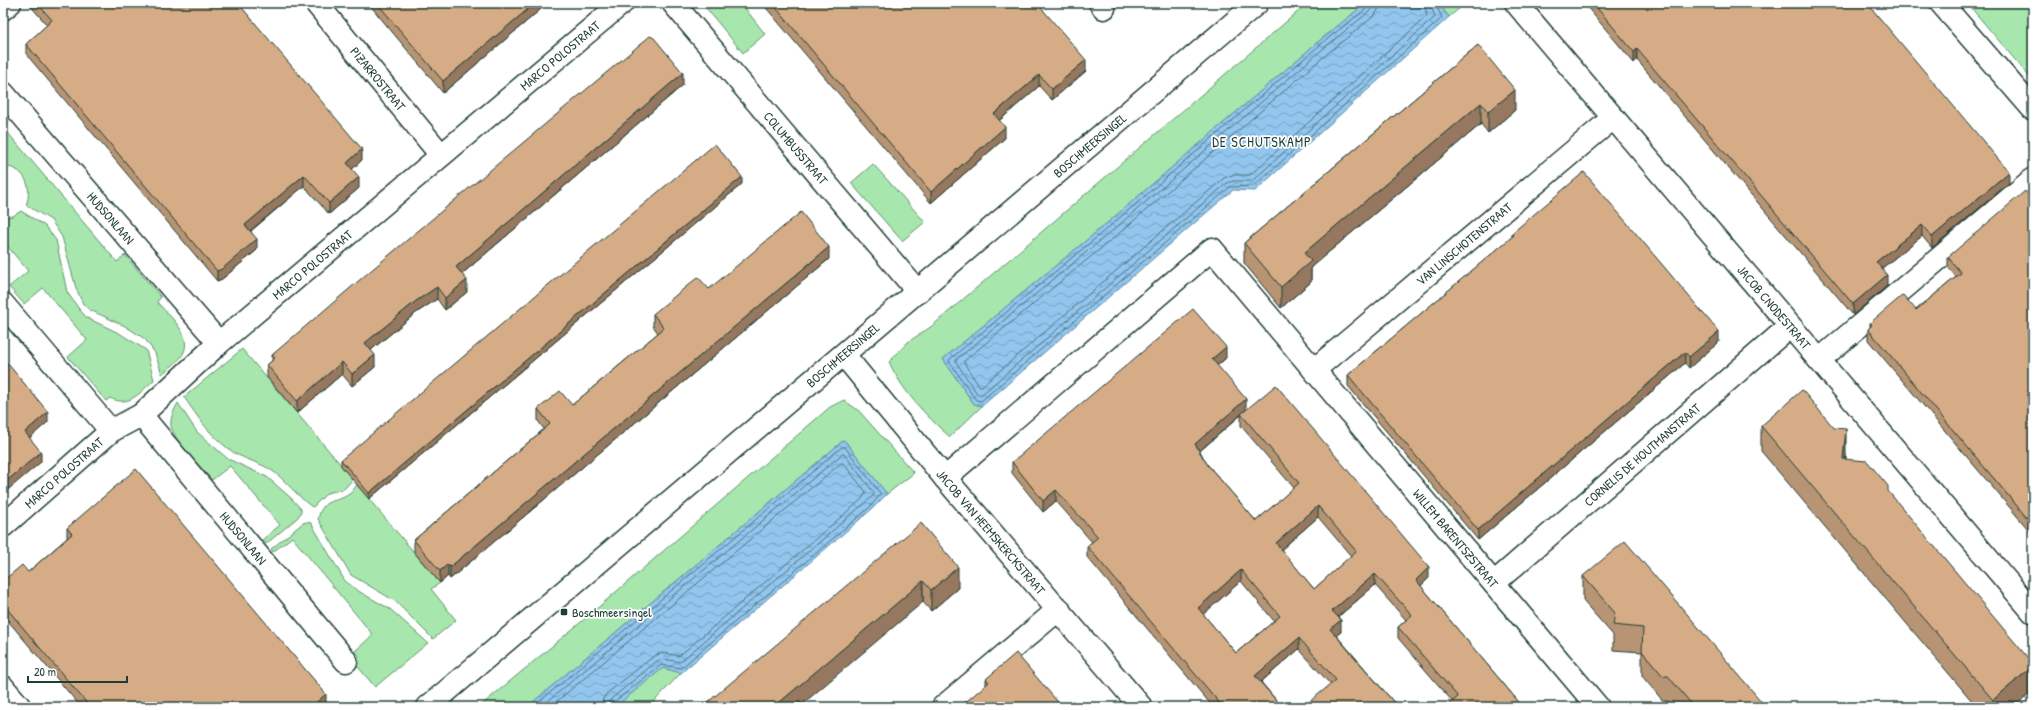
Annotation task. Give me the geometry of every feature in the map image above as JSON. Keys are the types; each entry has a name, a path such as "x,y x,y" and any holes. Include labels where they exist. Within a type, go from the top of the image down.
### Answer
{"street":[{"path":"3,9 10,3"},
{"name":"PIZARROSTRAAT","path":"316,3 441,155"},
{"name":"MARCO POLOSTRAAT","path":"3,526 111,432 141,415 219,343 622,3"},
{"name":"COLUMBUSSTRAAT","path":"673,3 918,292"},
{"name":"BOSCHMEERSINGEL","path":"428,707 1257,3"},
{"name":"JACOB CNODESTRAAT","path":"1516,3 2033,612"},
{"path":"1941,3 2033,109"},
{"name":"HUDSONLAAN","path":"3,93 219,343"},
{"name":"VAN LINSCHOTENSTRAAT","path":"1314,370 1613,118"},
{"path":"1819,360 2033,179"},
{"path":"945,478 1212,249 1314,370"},
{"path":"3,304 111,432"},
{"name":"CORNELIS DE HOUTMANSTRAAT","path":"1494,583 1790,326"},
{"name":"JACOB VAN HEEMSKERCKSTRAAT","path":"844,355 945,478 1059,609 1141,707"},
{"name":"WILLEM BARENTSZSTRAAT","path":"1314,370 1598,707"},
{"name":"HUDSONLAAN","path":"141,415 346,662"},
{"path":"943,707 1059,609"},
{"path":"3,687 20,707"}],"green space":[{"path":"702,3 741,3 765,34 743,53"},
{"path":"1308,3 1366,3 1319,41 1106,224 943,359 974,404 982,406 950,437 915,402 894,373 889,362 908,342 932,326"},
{"path":"1438,3 1466,3 1449,17"},
{"path":"1967,3 2025,3 2033,12 2033,81"},
{"path":"3,127 117,262 125,255 161,297 157,302 182,331 186,345 180,358 162,374 155,353 145,339 125,326 90,310 83,304 76,288 62,237 51,220 26,205 28,198 28,185 22,174 17,170 3,167"},
{"path":"873,164 925,222 902,241 851,183"},
{"path":"21,211 45,226 56,240 67,292 87,318 119,333 146,350 154,380 139,394 129,400 117,401 110,398 106,401 68,357 87,340 43,288 24,304 9,287 28,271 3,241 3,217 13,216"},
{"path":"242,349 353,479 344,489 327,493 313,507 274,472 238,455 225,446 206,427 184,397"},
{"path":"844,400 859,411 914,473 887,494 844,440 527,707 479,707 587,617 830,407"},
{"path":"178,403 197,432 228,459 267,477 301,509 301,513 297,518 266,544 262,540 280,525 230,466 212,480 189,454 177,439 171,426 172,417"},
{"path":"357,485 440,583 431,589 456,620 433,639 395,601 351,575 318,519 320,512 326,504 348,495"},
{"path":"303,523 311,523 345,581 360,592 390,609 428,643 375,687 353,661 359,656 355,651 373,635 292,537 273,552 271,549"},
{"path":"663,668 681,673 649,707 615,707"}],"water":[{"path":"1366,3 1438,3 1449,17 1255,191 1233,190 982,406 974,404 943,359 1106,224 1319,41"},
{"path":"844,440 887,494 872,509 681,673 663,668 615,707 527,707"}],"building":[{"path":"37,3 238,3 362,149 347,163 359,177 329,203 304,175 245,225 257,239 222,269 217,271 26,44 52,20"},
{"path":"377,3 535,3 443,81"},
{"path":"772,3 1037,3 1086,60 1052,89 1039,75 994,114 1005,127 931,192"},
{"path":"1593,3 1867,3 2009,172 1932,237 1922,225 1876,262 1887,275 1853,304 1637,49 1634,52"},
{"path":"650,36 654,38 683,73 456,267 467,280 445,298 437,287 416,301 365,343 375,355 352,374 342,362 297,401 267,365 275,358 272,355"},
{"path":"1478,45 1515,90 1488,112 1481,103 1304,253 1311,261 1281,287 1244,243"},
{"path":"715,144 742,177 369,493 341,460"},
{"path":"1584,172 1719,332 1689,357 1685,352 1478,530 1348,375 1514,235 1512,233"},
{"path":"2025,191 2033,200 2033,525 1868,329 1872,325 1870,323 1903,295 1916,310 1961,273 1948,257"},
{"path":"801,212 829,247 450,567 448,564 440,571 414,540 550,424 538,409 560,391 572,405 664,328 653,314 698,277 709,289"},
{"path":"1193,309 1226,347 1212,359 1246,399 1195,444 1207,464 1256,521 1299,483 1241,414 1276,385 1429,567 1416,580 1523,707 1445,707 1458,697 1398,627 1412,615 1375,574 1332,611 1341,620 1330,629 1398,707 1303,707 1336,680 1299,638 1255,676 1282,707 1223,707 1087,546 1098,537 1056,490 1043,501 1012,462","holes":["1318,506 1356,551 1314,589 1276,543","1241,570 1280,616 1236,653 1198,608"]},
{"path":"3,358 48,412 25,432 41,452 3,484"},
{"path":"1802,390 1834,428 1846,429 1843,459 1867,461 1888,486 1888,491 2033,664 2033,666 1993,700 1761,426"},
{"path":"136,469 326,694 311,707 90,707 3,604 3,581 22,565 28,572 72,534 67,528"},
{"path":"921,523 958,567 931,590 923,581 774,707 702,707"},
{"path":"1625,541 1766,707 1694,707 1668,676 1663,676 1642,651 1643,628 1613,625 1615,613 1583,576"},
{"path":"1016,653 1062,707 960,707 989,682 986,679"}],"place":[{"name":"Boschmeersingel","path":"564,612"}],"district":[{"name":"DE SCHUTSKAMP","path":"1262,142"}]}
